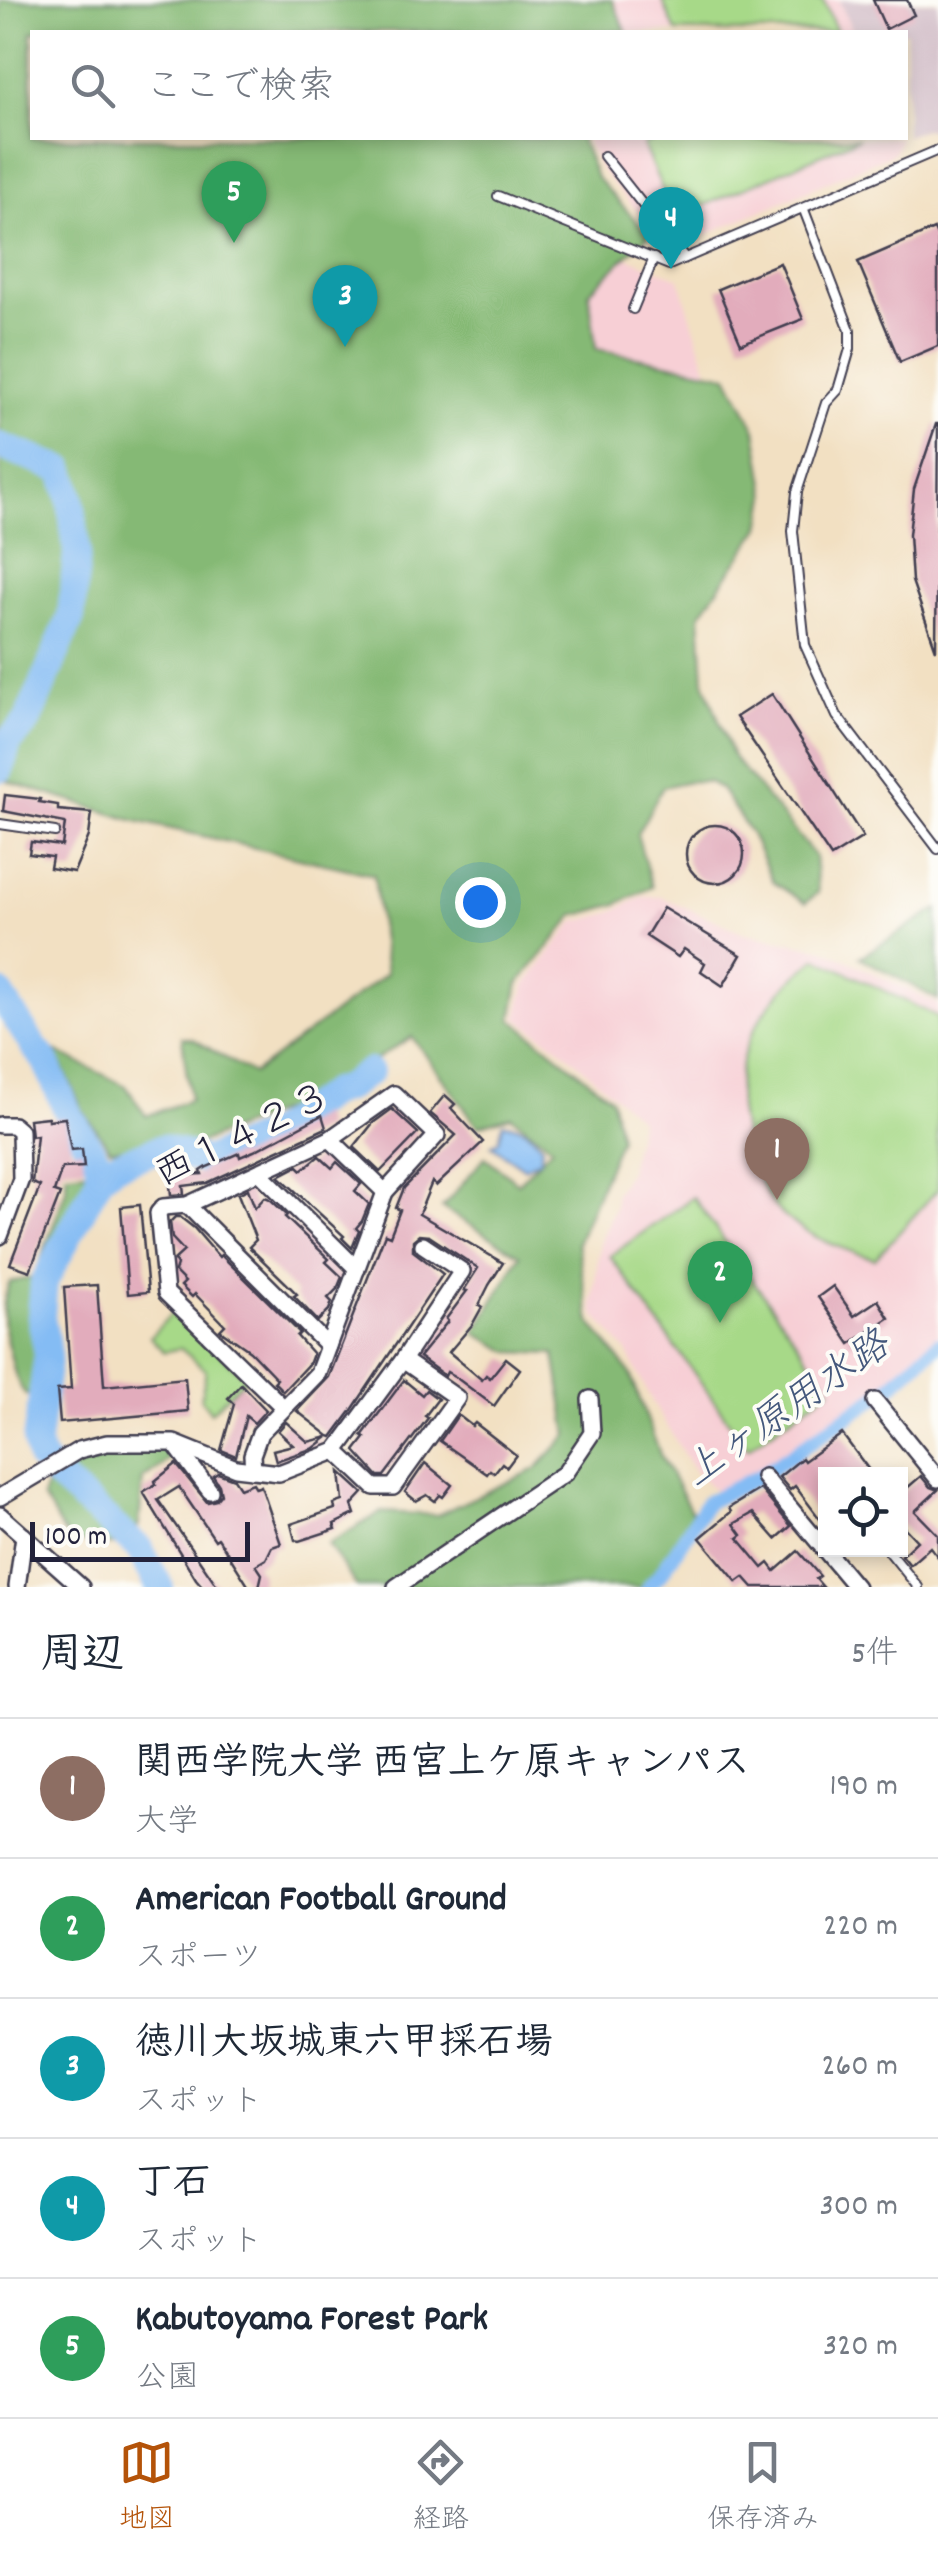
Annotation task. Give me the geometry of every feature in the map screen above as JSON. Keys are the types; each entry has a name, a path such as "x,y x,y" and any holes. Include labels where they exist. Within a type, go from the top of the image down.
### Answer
{"street":[{"name":"西１４２３","path":"252,1470 252,1455 260,1433 318,1373 385,1192 437,1135 394,1094 330,1139 187,1204 163,1207 158,1212 166,1293 284,1408"},
{"path":"0,1125 13,1125 20,1131 21,1179 0,1236"},
{"path":"330,1139 385,1192"},
{"path":"259,1172 357,1269"},
{"path":"187,1204 328,1346"},
{"path":"0,1497 80,1450 107,1443 174,1443 236,1468 278,1473 336,1451 462,1271 423,1245"},
{"path":"336,1451 374,1488 393,1487 457,1398 403,1360"},
{"path":"396,1587 565,1473 592,1433 590,1399"},
{"path":"875,1401 938,1479"},
{"path":"174,1443 210,1491"},
{"path":"764,1477 856,1587"},
{"path":"0,1515 80,1587"},
{"path":"17,1587 24,1536"}],"lane":[{"path":"498,196 669,265 938,150"},
{"path":"604,156 684,258"},
{"path":"804,210 850,330 850,350 838,390 826,404 797,492 793,531 805,646 837,716 938,849"},
{"path":"633,309 654,258"},
{"path":"0,824 55,832"},
{"path":"894,1557 918,1587"}],"shaded area":[{"path":"614,0 839,0 852,30 626,30"},
{"path":"839,0 938,1 938,130 924,129 908,135 908,30 852,30"},
{"path":"586,140 899,140 894,153 671,250 600,169"},
{"path":"627,257 679,278 708,371 596,350 589,292"},
{"path":"642,897 662,897 744,933 824,949 938,1004 938,1341 881,1391 747,1483 718,1493 694,1471 627,1352 594,1314 592,1305 600,1243 615,1206 615,1194 628,1172 640,1119 566,1053 517,1018 525,985 574,922 607,914"}],"green space":[{"path":"0,0 612,0 626,30 30,30 30,140 581,140 596,177 649,235 589,292 596,349 728,375 756,430 767,496 761,527 700,615 704,681 733,757 815,856 818,893 805,903 773,882 751,834 721,789 709,782 689,781 663,787 637,834 652,887 617,904 574,916 519,983 512,1019 611,1098 620,1138 577,1243 590,1322 630,1373 661,1457 694,1516 661,1570 645,1587 357,1587 328,1544 382,1512 437,1515 536,1469 568,1435 555,1354 510,1352 475,1333 520,1255 442,1208 485,1157 518,1183 552,1147 511,1116 478,1126 412,1037 314,1098 192,1146 110,1149 83,1111 55,1051 126,1086 146,1116 190,1100 182,1037 193,1039 253,1074 386,974 374,875 132,820 0,779"},
{"path":"662,0 823,0 836,30 675,30"},
{"path":"655,140 854,140 675,218 643,145"},
{"path":"938,909 938,1000 860,957"},
{"path":"817,958 938,1017 938,1189 875,1259 817,1237 779,1212 760,1182 742,1128 738,1099 746,1047 774,1000"},
{"path":"94,1170 92,1186 38,1287 34,1309 36,1378 34,1390 26,1395 17,1379 5,1332 3,1307 7,1290 10,1282 35,1277 66,1189 66,1173"},
{"path":"693,1197 831,1389 748,1448 610,1256"},
{"path":"175,1310 246,1378 211,1412 201,1399 206,1370 180,1348 164,1352 150,1337"},
{"path":"173,1448 165,1462 143,1479 139,1525 123,1544 98,1545 72,1538 42,1498 50,1480 78,1458 96,1452"}],"water":[{"path":"503,1123 534,1137 542,1147 540,1159 524,1168 491,1145 499,1141"}],"building":[{"path":"873,0 907,0 914,15 886,29"},
{"path":"934,229 938,238 938,346 900,362 858,262"},
{"path":"780,263 803,319 741,344 718,289"},
{"path":"936,424 936,650 912,581 909,535 914,489"},
{"path":"772,694 863,837 831,857 736,717"},
{"path":"5,795 40,799 39,802 58,805 58,810 92,813 89,836 74,872 50,868 52,857 29,854 31,842 62,846 65,823 3,811"},
{"path":"715,825 735,834 744,854 735,874 715,883 695,874 686,854 695,834"},
{"path":"663,908 741,955 723,986 701,971 705,963 684,949 678,957 646,936"},
{"path":"445,1095 455,1104 451,1108 483,1142 436,1186 432,1182 419,1214 503,1263 472,1325 449,1352 482,1380 486,1375 490,1378 506,1358 520,1369 494,1406 454,1376 447,1372 445,1376 419,1357 448,1321 478,1268 429,1236 419,1235 413,1240 413,1251 443,1274 352,1410 329,1436 297,1411 329,1377 385,1234 390,1236 404,1188 456,1135 430,1113"},
{"path":"392,1109 418,1133 380,1172 354,1147 373,1123"},
{"path":"322,1115 326,1128 207,1183 183,1186 184,1194 171,1195 169,1176 202,1174 207,1167 254,1151"},
{"path":"65,1118 71,1150 82,1149 84,1167 62,1168 54,1192 60,1194 30,1271 10,1264 40,1186 32,1183 37,1135 31,1136 29,1119"},
{"path":"319,1156 332,1168 337,1162 361,1184 355,1191 369,1204 356,1228 359,1231 352,1248 279,1176 298,1166 302,1170"},
{"path":"248,1189 255,1208 265,1197 270,1199 342,1277 328,1298 332,1302 329,1310 318,1321 294,1296 297,1294 249,1247 256,1240 238,1194"},
{"path":"140,1205 148,1292 128,1294 121,1207"},
{"path":"175,1217 194,1228 219,1257 300,1333 297,1336 313,1354 283,1391 274,1382 277,1379 250,1351 220,1330 225,1325 195,1294 192,1297 181,1286 185,1282 175,1272 174,1260 184,1251 172,1238 170,1222"},
{"path":"97,1285 104,1386 185,1378 188,1411 60,1423 57,1390 71,1389 64,1287"},
{"path":"833,1286 854,1316 878,1300 889,1318 850,1344 818,1297"},
{"path":"404,1380 422,1395 426,1390 438,1399 384,1476 378,1476 355,1451"},
{"path":"241,1384 266,1410 254,1423 246,1416 236,1456 221,1450 234,1404 228,1398"},
{"path":"458,1415 472,1426 475,1423 516,1455 507,1467 502,1463 494,1473 490,1470 487,1474 440,1441"},
{"path":"286,1422 308,1442 328,1437 314,1448 276,1461 273,1450 293,1445 278,1431"},
{"path":"842,1434 867,1467 818,1467 818,1516 795,1486 790,1490 779,1477 802,1458 804,1461"},
{"path":"425,1463 452,1485 435,1501 427,1495 416,1501 405,1492"},
{"path":"176,1464 207,1502 221,1494 213,1476 218,1473 234,1479 240,1488 253,1483 256,1488 261,1486 281,1544 272,1547 266,1559 256,1565 262,1574 259,1587 249,1587 179,1487 158,1500 218,1587 203,1587 196,1579 143,1492"},
{"path":"340,1472 363,1493 352,1505 355,1514 334,1524 336,1529 295,1540 291,1524 335,1509 334,1504 343,1501"},
{"path":"921,1476 938,1490 915,1511 938,1535 938,1557 930,1547 910,1565 904,1557 908,1557 908,1549 917,1541 908,1531 908,1487"},
{"path":"760,1489 791,1526 776,1539 753,1513 734,1524 742,1535 738,1538 763,1568 769,1563 775,1571 798,1551 820,1576 816,1579 823,1587 753,1587 744,1577 737,1582 700,1538 731,1512 729,1508"}],"waterway":[{"path":"0,446 63,470 77,553 71,617 27,722 8,742 0,769"},
{"path":"0,994 45,1060 69,1115 99,1163 100,1177"},
{"path":"160,1587 139,1548 41,1460 36,1441 48,1354 41,1317 44,1282 100,1177 117,1164 162,1148 206,1161 274,1133 369,1072"},
{"name":"上ヶ原用水路","path":"648,1587 707,1502 762,1475 888,1389 938,1344"}],"place":[{"name":"Kabutoyama Forest Park","path":"234,243"},
{"name":"丁石","path":"671,269"},
{"name":"徳川大坂城東六甲採石場","path":"345,347"},
{"name":"関西学院大学 西宮上ケ原キャンパス","path":"777,1200"},
{"name":"American Football Ground","path":"720,1323"}]}
